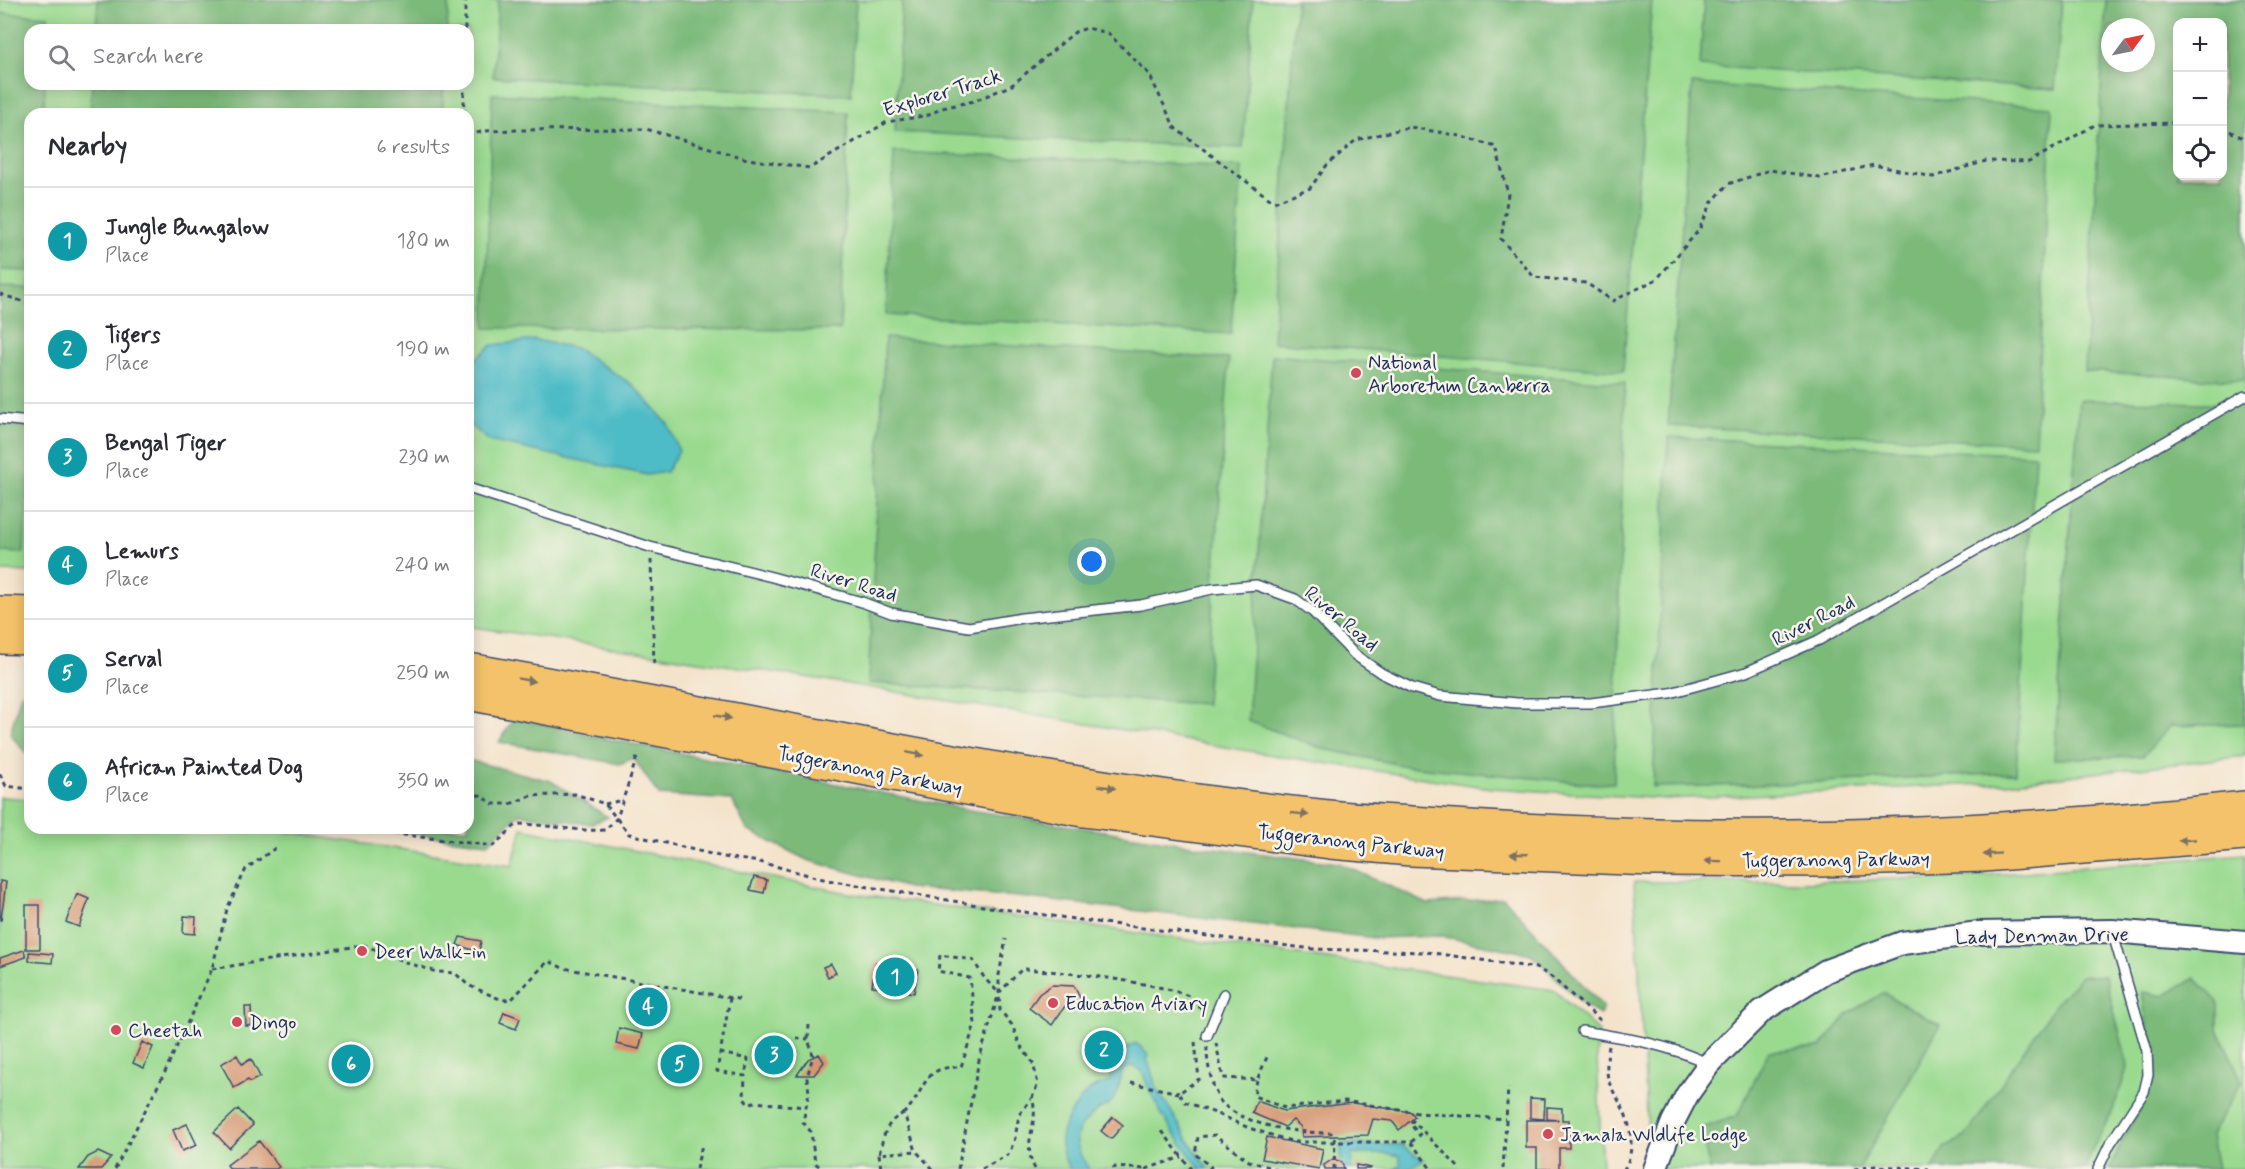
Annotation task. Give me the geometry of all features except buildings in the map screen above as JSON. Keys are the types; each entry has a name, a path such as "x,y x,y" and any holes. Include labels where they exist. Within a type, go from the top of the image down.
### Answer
{"highway":[{"path":"0,613 24,614"},
{"path":"0,637 24,638"},
{"name":"Tuggeranong Parkway","path":"474,671 1007,772 1164,796 1322,816 1559,832 1773,836 1954,832 2245,808"},
{"name":"Tuggeranong Parkway","path":"474,694 1083,810 1330,842 1411,849 1652,860 1819,860 1983,855 2245,834"}],"street":[{"name":"Lady Denman Drive","path":"1655,1169 1673,1122 1709,1064 1762,1011 1826,970 1902,943 1979,933 2112,931 2245,942"}],"lane":[{"name":"River Road","path":"474,490 650,547 772,577 862,602 891,613 969,627 1022,618 1142,605 1212,589 1257,585 1295,599 1313,612 1355,655 1381,673 1412,688 1440,696 1516,703 1591,703 1670,693 1692,687 1746,672 1819,640 2245,396"},
{"path":"0,420 24,422"},
{"path":"2098,1169 2110,1144 2144,1092 2149,1067 2147,1051 2112,931"},
{"path":"1207,1036 1224,994"},
{"path":"1581,1031 1615,1036 1688,1054 1709,1064"}],"path":[{"path":"465,0 465,24"},
{"name":"Explorer Track","path":"474,134 517,130 646,129 747,159 810,168 887,122 929,115 942,108 974,101 1012,85 1075,32 1087,28 1108,33 1149,74 1175,128 1274,202 1310,188 1327,165 1356,140 1410,127 1460,136 1496,147 1508,194 1501,239 1534,277 1586,283 1613,301 1657,279 1699,230 1712,202 1728,184 1770,170 1820,178 1874,165 1933,177 1986,161 2029,162 2095,125 2173,123"},
{"path":"464,90 464,108"},
{"path":"2227,129 2245,138"},
{"path":"0,294 24,302"},
{"path":"650,547 654,667"},
{"path":"397,834 493,846 517,824 537,824 585,831 605,830 617,818 638,754"},
{"path":"0,775 6,786 24,788"},
{"path":"474,796 480,795 493,804 510,804 530,796 575,794 605,804 629,834 723,857 760,862 827,880 1095,922 1313,949 1426,952 1536,968 1549,975 1615,1036 1606,1059 1608,1080 1625,1114 1631,1142 1630,1154 1624,1169"},
{"path":"605,804 623,800"},
{"path":"115,1169 166,1070 212,969 227,909 246,869 278,846"},
{"path":"982,1169 1009,1154 1015,1138 1019,1115 1032,1098 1038,1084 1033,1063 1020,1045 1012,1025 1000,1010 999,975 1006,939"},
{"path":"212,969 364,945 436,972 455,974 468,985 502,1000 512,999 548,961 563,968 743,1000"},
{"path":"881,1169 879,1154 885,1127 911,1107 928,1076 949,1066 961,1067 975,1024 970,978 938,971 940,955 973,960 985,979 999,993"},
{"path":"958,1169 979,1060 999,993 1023,969 1055,970 1173,989 1196,1000 1202,1012"},
{"path":"730,998 717,1071 746,1076"},
{"path":"809,1025 808,1039 813,1055 807,1078 809,1092 803,1122 810,1132 815,1163 823,1169"},
{"path":"1179,1094 1199,1079 1194,1046 1197,1035"},
{"path":"1257,1080 1223,1078 1215,1038 1207,1036 1211,1078 1222,1104 1255,1122 1298,1133 1331,1133 1335,1141 1334,1169"},
{"path":"796,1038 808,1039"},
{"path":"720,1053 748,1059 744,1098 748,1104 754,1102 806,1107"},
{"path":"1267,1057 1257,1080 1254,1096 1285,1108 1344,1101 1418,1113 1505,1119"},
{"path":"1131,1083 1179,1094 1185,1102 1249,1128 1294,1142 1411,1142 1420,1135 1410,1124 1413,1121 1460,1169"},
{"path":"1503,1169 1508,1088"},
{"path":"1032,1098 1035,1107 1028,1146 1035,1169"},
{"path":"904,1113 916,1151 933,1169"},
{"path":"1162,1131 1191,1169"},
{"path":"1209,1169 1211,1167 1195,1154 1198,1137 1215,1135 1249,1161 1276,1169"},
{"path":"1411,1142 1431,1169"},
{"path":"696,1169 702,1145"},
{"path":"879,1154 916,1151"},
{"path":"1114,1169 1114,1167 1145,1169 1182,1157"},
{"path":"1854,1169 1876,1166 1929,1169"}],"green space":[{"name":"National Arboretum Canberra","path":"0,0 2245,0 2245,756 2006,783 1667,799 1491,788 1297,759 824,680 474,627 474,108 24,108 24,572 0,571"},
{"path":"98,0 449,0 447,24 96,24"},
{"path":"498,0 856,0 851,95 493,77"},
{"path":"902,0 1253,0 1243,148 895,132"},
{"path":"1296,0 1652,0 1623,371 1273,342"},
{"path":"1704,0 2062,0 2055,89 1700,66"},
{"path":"2106,0 2245,0 2245,381 2085,371 2102,72 2155,72 2155,18 2105,18"},
{"path":"0,13 48,16 47,24 24,24 24,90 45,90 44,108 24,108 24,271 0,270"},
{"path":"1692,84 2052,107 2035,444 1668,426"},
{"path":"92,90 444,90 442,108 90,108"},
{"path":"492,94 848,112 840,330 485,328"},
{"path":"894,152 1242,167 1231,334 886,315"},
{"path":"0,287 24,288 24,553 0,552"},
{"path":"885,338 1229,359 1206,704 868,683"},
{"path":"1272,355 1625,383 1614,783 1596,784 1406,766 1324,749 1248,721"},
{"path":"2079,400 2245,404 2245,724 2170,726 2143,756 2054,759"},
{"path":"1668,437 2035,455 2016,773 1757,785 1653,787"},
{"path":"21,693 24,693 24,751 10,734"},
{"path":"514,718 623,742 970,810 1198,846 1339,863 1428,904 1504,898 1603,1007 1600,1015 1585,1006 1531,954 1440,936 1374,938 1019,897 908,888 807,860 747,830 732,800 659,795 633,758 620,764 499,742"},
{"path":"474,762 551,781 608,817 591,824 519,814 488,843 417,834 474,834"},
{"path":"0,797 24,799 24,834 300,834 512,866 522,828 853,894 1554,990 1599,1032 1597,1055 1602,1169 0,1169"},
{"path":"2245,854 2245,1169 1650,1169 1634,882 1800,882 1964,877"},
{"path":"2081,976 2105,976 2128,1066 2113,1110 2085,1169 1933,1169 1944,1148 1965,1137 2057,1002"},
{"path":"2195,978 2218,1002 2218,1029 2242,1081 2211,1136 2217,1169 2109,1169 2155,1077 2142,992 2164,996"},
{"path":"1883,993 1940,1025 1859,1169 1710,1169 1700,1129 1737,1116 1769,1051 1821,1047 1848,1014"}],"water":[{"path":"535,340 576,348 633,385 668,424 679,451 666,472 647,475 489,441 474,428 474,361 492,345"},
{"path":"1135,1043 1149,1056 1147,1060 1156,1088 1192,1146 1208,1167 1206,1169 1201,1169 1175,1135 1153,1098 1142,1071 1133,1066 1124,1069 1114,1099 1090,1117 1079,1130 1077,1144 1089,1169 1070,1169 1061,1145 1066,1123 1087,1093 1109,1081 1119,1053"},
{"path":"1341,1144 1401,1145 1424,1160 1408,1169 1394,1169 1401,1165 1399,1156 1352,1154 1351,1169 1341,1169"}],"place":[{"name":"National Arboretum Canberra","path":"1356,373"},
{"name":"Deer Walk-in","path":"362,951"},
{"name":"Jungle Bungalow","path":"895,977"},
{"name":"Education Aviary","path":"1053,1003"},
{"name":"Lemurs","path":"648,1007"},
{"name":"Dingo","path":"237,1022"},
{"name":"Cheetah","path":"116,1030"},
{"name":"Tigers","path":"1104,1050"},
{"name":"Bengal Tiger","path":"774,1055"},
{"name":"African Painted Dog","path":"351,1064"},
{"name":"Serval","path":"680,1064"},
{"name":"Jamala Wldlife Lodge","path":"1548,1134"}]}
